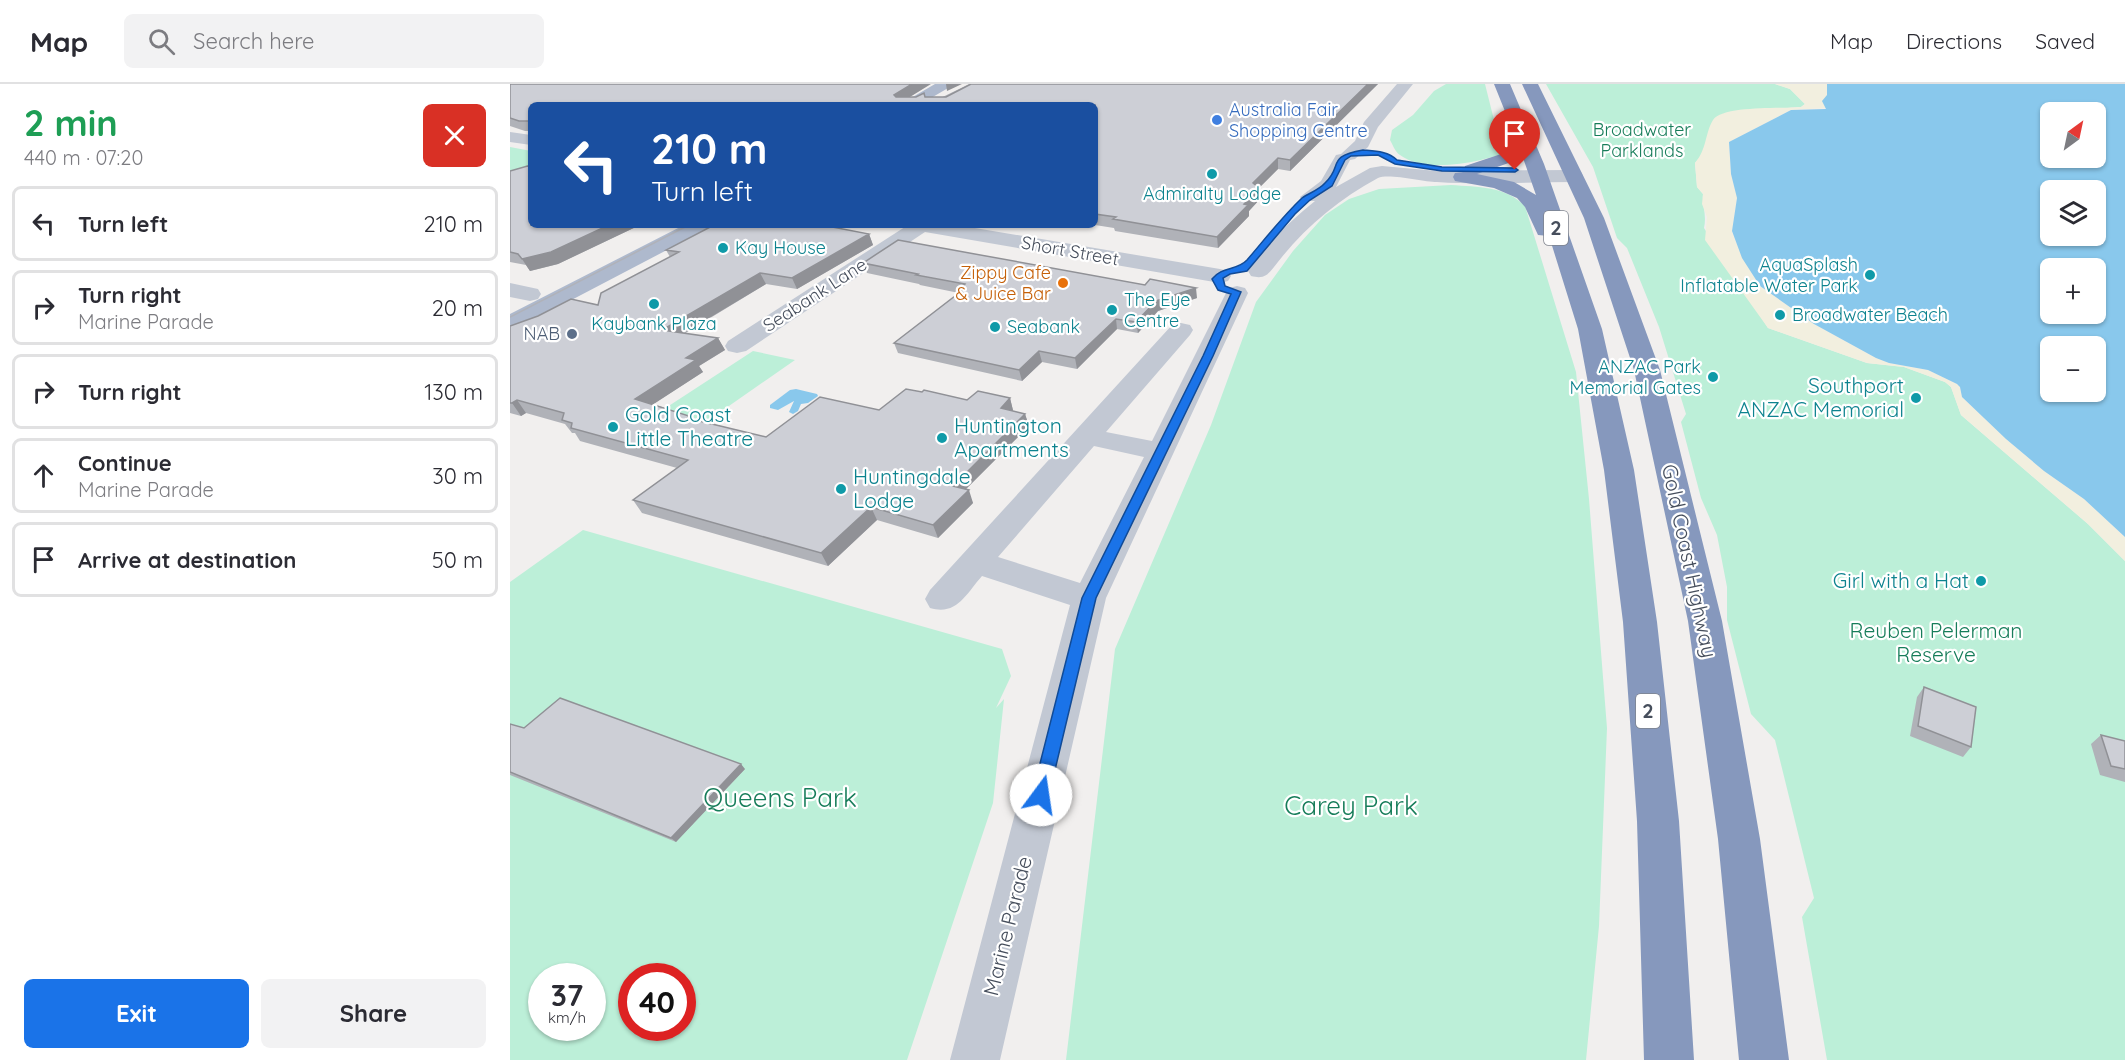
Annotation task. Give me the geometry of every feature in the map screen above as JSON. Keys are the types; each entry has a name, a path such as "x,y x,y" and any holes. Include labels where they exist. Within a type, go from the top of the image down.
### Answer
{"highway":[{"name":"2","path":"1502,84 1538,174 1590,329 1619,470 1640,622 1658,821 1669,1060"},
{"name":"Gold Coast Highway","path":"1530,84 1594,218 1647,370 1705,621 1740,839 1764,1060"},
{"path":"1466,173 1482,164 1513,157 1527,147"},
{"path":"1466,173 1512,189 1530,200 1558,266 1572,278"}],"main road":[{"path":"915,102 953,89"},
{"path":"939,102 953,89"},
{"path":"517,296 663,228"},
{"path":"510,323 694,228"}],"street":[{"name":"Marine Parade","path":"975,1060 1089,598 1161,452 1240,277 1292,213 1307,198 1329,184 1346,157 1362,143 1370,126 1406,84"},
{"path":"1382,136 1389,123 1422,84"},
{"path":"510,137 528,140"},
{"path":"1346,157 1363,152 1379,153 1390,157 1384,168"},
{"name":"Marine Parade","path":"1240,277 1298,224 1335,195 1384,168"},
{"path":"1384,168 1442,169 1466,173"},
{"path":"1384,168 1437,177"},
{"path":"1335,195 1374,184 1466,173 1572,173"},
{"name":"Seabank Lane","path":"737,346 917,228"},
{"name":"Short Street","path":"940,228 1240,277"},
{"path":"942,599 1181,330"},
{"path":"1087,436 1161,452"},
{"path":"975,562 1089,598"}],"green space":[{"path":"1446,84 1485,84 1498,136 1510,143 1513,150 1472,162 1440,165 1412,161 1398,154 1390,140 1392,130 1413,115 1434,91"},
{"name":"Reuben Pelerman Reserve","path":"1546,84 1775,84 1790,89 1805,104 1801,107 1736,111 1715,118 1701,156 1695,163 1697,187 1703,194 1704,228 1768,328 1867,363 1904,367 1945,382 1951,387 1961,415 2088,524 2125,561 2125,1060 1827,1060 1802,917 1814,898 1775,740 1751,714 1727,620 1727,587 1717,535 1701,498 1681,422 1686,414 1659,327 1627,248 1617,238 1593,167"},
{"path":"510,147 528,150 528,172 510,177"},
{"name":"Carey Park","path":"1451,185 1500,191 1517,199 1525,206 1576,372 1589,499 1607,728 1599,926 1586,1060 1066,1060 1115,649 1211,425 1256,302 1293,251 1325,215 1349,199 1379,189"},
{"path":"753,351 795,360 706,422 661,411"},
{"name":"Queens Park","path":"583,530 1002,649 1011,676 996,708 1004,699 993,803 907,1060 510,1060 510,582"}],"sand":[{"name":"Broadwater Beach","path":"1775,84 1827,84 1827,95 1823,102 1826,108 1791,110 1729,142 1731,174 1737,197 1732,232 1742,257 1760,286 1814,324 1876,358 1889,363 1928,370 1957,384 1962,397 2006,439 2044,471 2084,499 2125,537 2125,561 2088,524 1961,415 1951,387 1945,382 1904,367 1867,363 1768,328 1705,240 1707,217 1702,204 1703,194 1697,187 1695,163 1702,152 1710,125 1719,115 1740,110 1801,107 1805,104 1790,89"}],"water":[{"path":"1827,84 2125,84 2125,537 2084,499 2044,471 2006,439 1962,397 1957,384 1928,370 1889,363 1876,358 1814,324 1760,286 1742,258 1732,231 1737,198 1731,174 1729,142 1791,110 1826,109 1822,101 1827,95"},
{"path":"796,389 818,396 808,403 801,404 798,411 793,414 789,412 794,401 778,410 770,408 770,405 790,390"}],"building":[{"path":"510,84 912,84 894,95 896,97 916,97 924,93 925,97 946,97 971,84 1368,84 1290,160 1278,158 1253,183 1259,188 1244,204 1248,205 1217,237 1098,214 1098,102 528,102 528,121 510,118"},
{"path":"528,166 528,228 603,228 551,252 522,259 518,254 510,252 510,171"},
{"path":"708,228 838,228 869,234 792,278 760,273 662,330 718,338 686,358 696,360 635,399 689,416 687,418 766,437 820,397 879,410 906,389 922,392 924,390 967,400 978,391 1010,398 1001,408 1025,414 953,486 969,490 933,525 871,507 821,553 633,500 688,460 571,428 572,423 562,420 564,413 517,400 510,403 510,326 538,316 571,299 598,305 601,293 679,252 666,250"},
{"path":"898,240 1145,285 1150,279 1196,288 1156,301 1136,322 1116,319 1075,358 1039,351 1019,370 894,343 964,289 961,289 965,284 863,263"},
{"path":"1924,687 1976,707 1971,747 1918,726"},
{"path":"560,698 741,764 671,838 510,772 510,724 524,728"},
{"path":"2101,735 2125,741 2125,769 2111,766"}],"tram line":[{"path":"934,102 971,84"},
{"path":"510,317 683,228"}],"place":[{"name":"Australia Fair Shopping Centre","path":"1217,120"},
{"name":"Admiralty Lodge","path":"1212,174"},
{"name":"Kay House","path":"723,248"},
{"name":"AquaSplash Inflatable Water Park","path":"1870,275"},
{"name":"Zippy Cafe & Juice Bar","path":"1063,283"},
{"name":"Kaybank Plaza","path":"654,304"},
{"name":"The Eye Centre","path":"1112,310"},
{"name":"Broadwater Beach","path":"1780,315"},
{"name":"Seabank","path":"995,327"},
{"name":"NAB","path":"572,334"},
{"name":"ANZAC Park Memorial Gates","path":"1713,377"},
{"name":"Southport ANZAC Memorial","path":"1916,398"},
{"name":"Gold Coast Little Theatre","path":"613,427"},
{"name":"Huntington Apartments","path":"942,438"},
{"name":"Huntingdale Lodge","path":"841,489"},
{"name":"Girl with a Hat","path":"1981,581"}],"route":[{"path":"1041,795 1089,598 1237,292 1221,288 1217,279 1227,271 1244,269 1292,213 1307,198 1329,184 1345,156 1371,152 1386,155 1395,162 1442,169 1515,170"}],"park label":[{"name":"Broadwater Parklands","path":"1642,140"}]}
